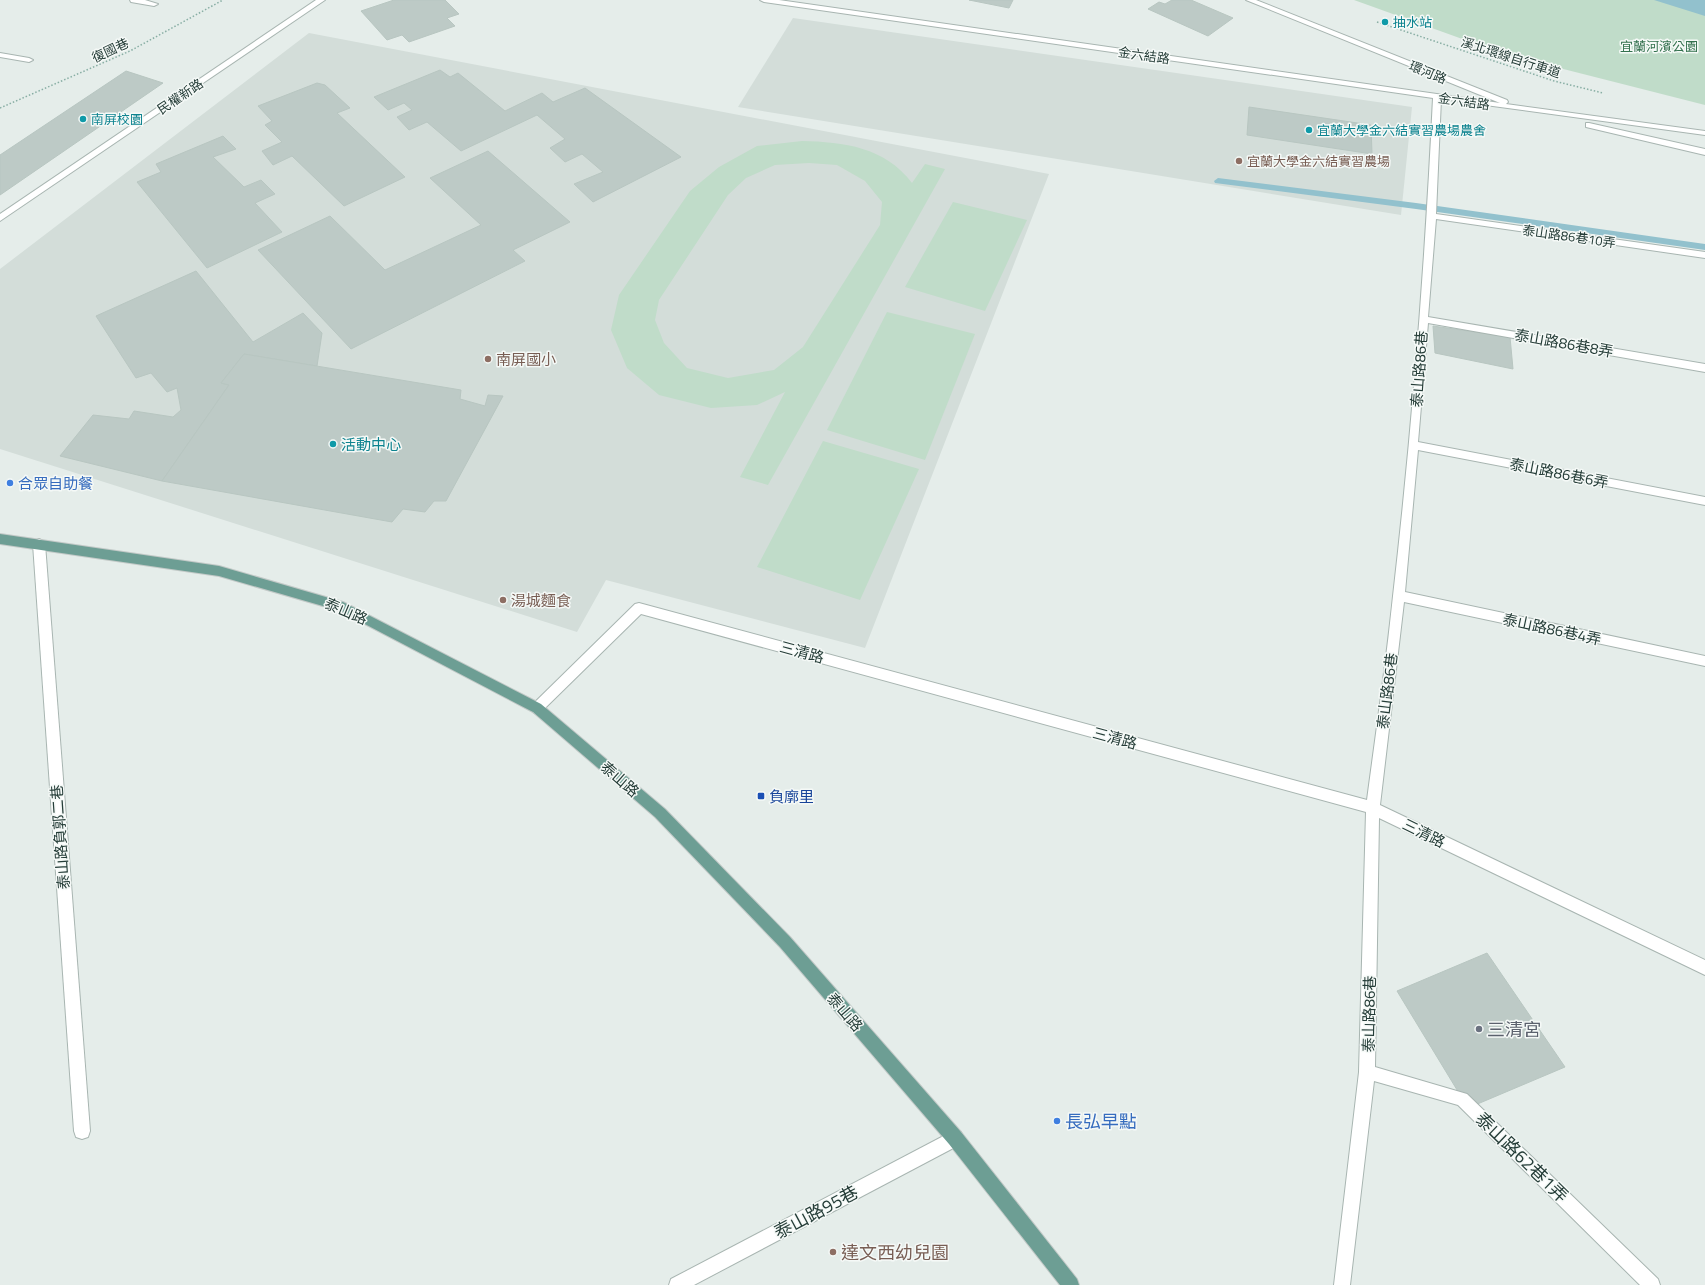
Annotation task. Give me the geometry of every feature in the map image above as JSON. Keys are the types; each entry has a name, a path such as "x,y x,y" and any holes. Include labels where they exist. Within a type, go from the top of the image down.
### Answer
{"main road":[{"name":"泰山路","path":"0,539 219,571 343,607 537,708 660,813 785,942 956,1138 1071,1285"}],"street":[{"path":"134,0 154,4"},
{"name":"民權新路","path":"0,218 321,0"},
{"name":"金六結路","path":"764,0 1524,110"},
{"name":"環河路","path":"1250,0 1524,110 1705,152"},
{"path":"0,55 29,60"},
{"name":"泰山路86巷","path":"1342,1285 1367,1072 1374,808 1399,596 1414,445 1432,216 1437,97"},
{"path":"1524,110 1705,133"},
{"name":"泰山路86巷10弄","path":"1432,216 1705,255"},
{"name":"泰山路86巷8弄","path":"1423,319 1705,368"},
{"name":"泰山路86巷6弄","path":"1414,445 1705,501"},
{"name":"泰山路負郭二巷","path":"39,544 82,1130"},
{"name":"泰山路86巷4弄","path":"1399,596 1705,661"},
{"name":"三清路","path":"537,708 639,608 1374,808 1705,968"},
{"name":"泰山路62巷1弄","path":"1367,1072 1462,1099 1652,1285"},
{"name":"泰山路95巷","path":"677,1285 956,1138"}],"path":[{"name":"復國巷","path":"0,108 130,51 224,0"},
{"name":"溪北環線自行車道","path":"1372,21 1554,81 1605,94"}],"shaded area":[{"name":"宜蘭大學金六結實習農場","path":"793,18 1412,107 1401,215 738,107"},
{"name":"南屏國小","path":"309,33 1049,174 865,648 606,580 577,632 0,449 0,269"}],"green space":[{"name":"宜蘭河濱公園","path":"1354,0 1705,0 1705,105 1504,54"},
{"path":"802,141 848,145 876,154 889,161 912,183 925,164 945,169 768,485 740,477 785,392 757,405 711,408 659,395 627,368 611,330 619,295 690,191 719,167 757,146","holes":["809,163 837,165 865,181 882,202 880,225 803,347 774,370 728,378 687,368 664,343 655,320 659,300 728,195 746,178 775,165"]},
{"path":"953,202 1027,220 985,311 905,287"},
{"path":"887,312 975,334 925,460 827,430"},
{"path":"823,441 919,469 860,600 757,567"}],"water":[{"path":"1654,0 1705,0 1705,16"}],"building":[{"path":"394,0 445,0 459,14 447,18 455,26 409,42 402,35 387,40 361,11"},
{"path":"969,0 1013,0 1009,8"},
{"path":"1172,0 1191,0 1233,18 1208,36 1148,9 1159,2 1165,4"},
{"path":"440,70 450,77 458,73 505,111 542,93 553,102 585,88 681,157 593,202 574,184 603,172 582,154 565,162 550,148 565,139 537,115 461,151 427,122 409,130 397,117 412,110 404,103 388,110 374,97"},
{"name":"南屏校園","path":"126,71 163,83 0,195 0,155"},
{"path":"317,83 325,85 350,108 337,113 405,177 344,206 292,156 273,165 262,151 282,142 265,125 272,121 258,106"},
{"name":"宜蘭大學金六結實習農場農舍","path":"1249,107 1371,125 1372,154 1247,135"},
{"path":"223,136 236,149 213,157 244,187 261,180 275,194 255,203 282,232 207,268 137,182 161,172 156,164"},
{"path":"488,151 570,222 513,250 525,261 351,349 258,250 330,216 385,270 481,225 430,178"},
{"path":"196,271 253,342 303,313 322,333 317,366 244,354 221,383 229,385 162,481 60,456 93,415 129,419 134,411 173,417 181,410 177,388 167,392 151,373 136,378 96,316"},
{"path":"1433,326 1510,337 1513,369 1435,353"},
{"name":"活動中心","path":"244,354 461,390 460,399 485,406 488,395 503,396 446,501 434,501 425,512 403,509 392,522 162,481 229,385 221,383"},
{"name":"三清宮","path":"1487,953 1565,1067 1468,1108 1397,991"}],"waterway":[{"path":"1218,181 1416,206 1705,247"}],"place":[{"name":"抽水站","path":"1385,22"},
{"name":"南屏校園","path":"83,119"},
{"name":"宜蘭大學金六結實習農場農舍","path":"1309,130"},
{"name":"宜蘭大學金六結實習農場","path":"1239,161"},
{"name":"南屏國小","path":"488,359"},
{"name":"活動中心","path":"333,444"},
{"name":"合眾自助餐","path":"10,483"},
{"name":"湯城麵食","path":"503,600"},
{"name":"負廓里","path":"761,796"},
{"name":"三清宮","path":"1479,1029"},
{"name":"長弘早點","path":"1057,1121"},
{"name":"達文西幼兒園","path":"833,1252"}]}
